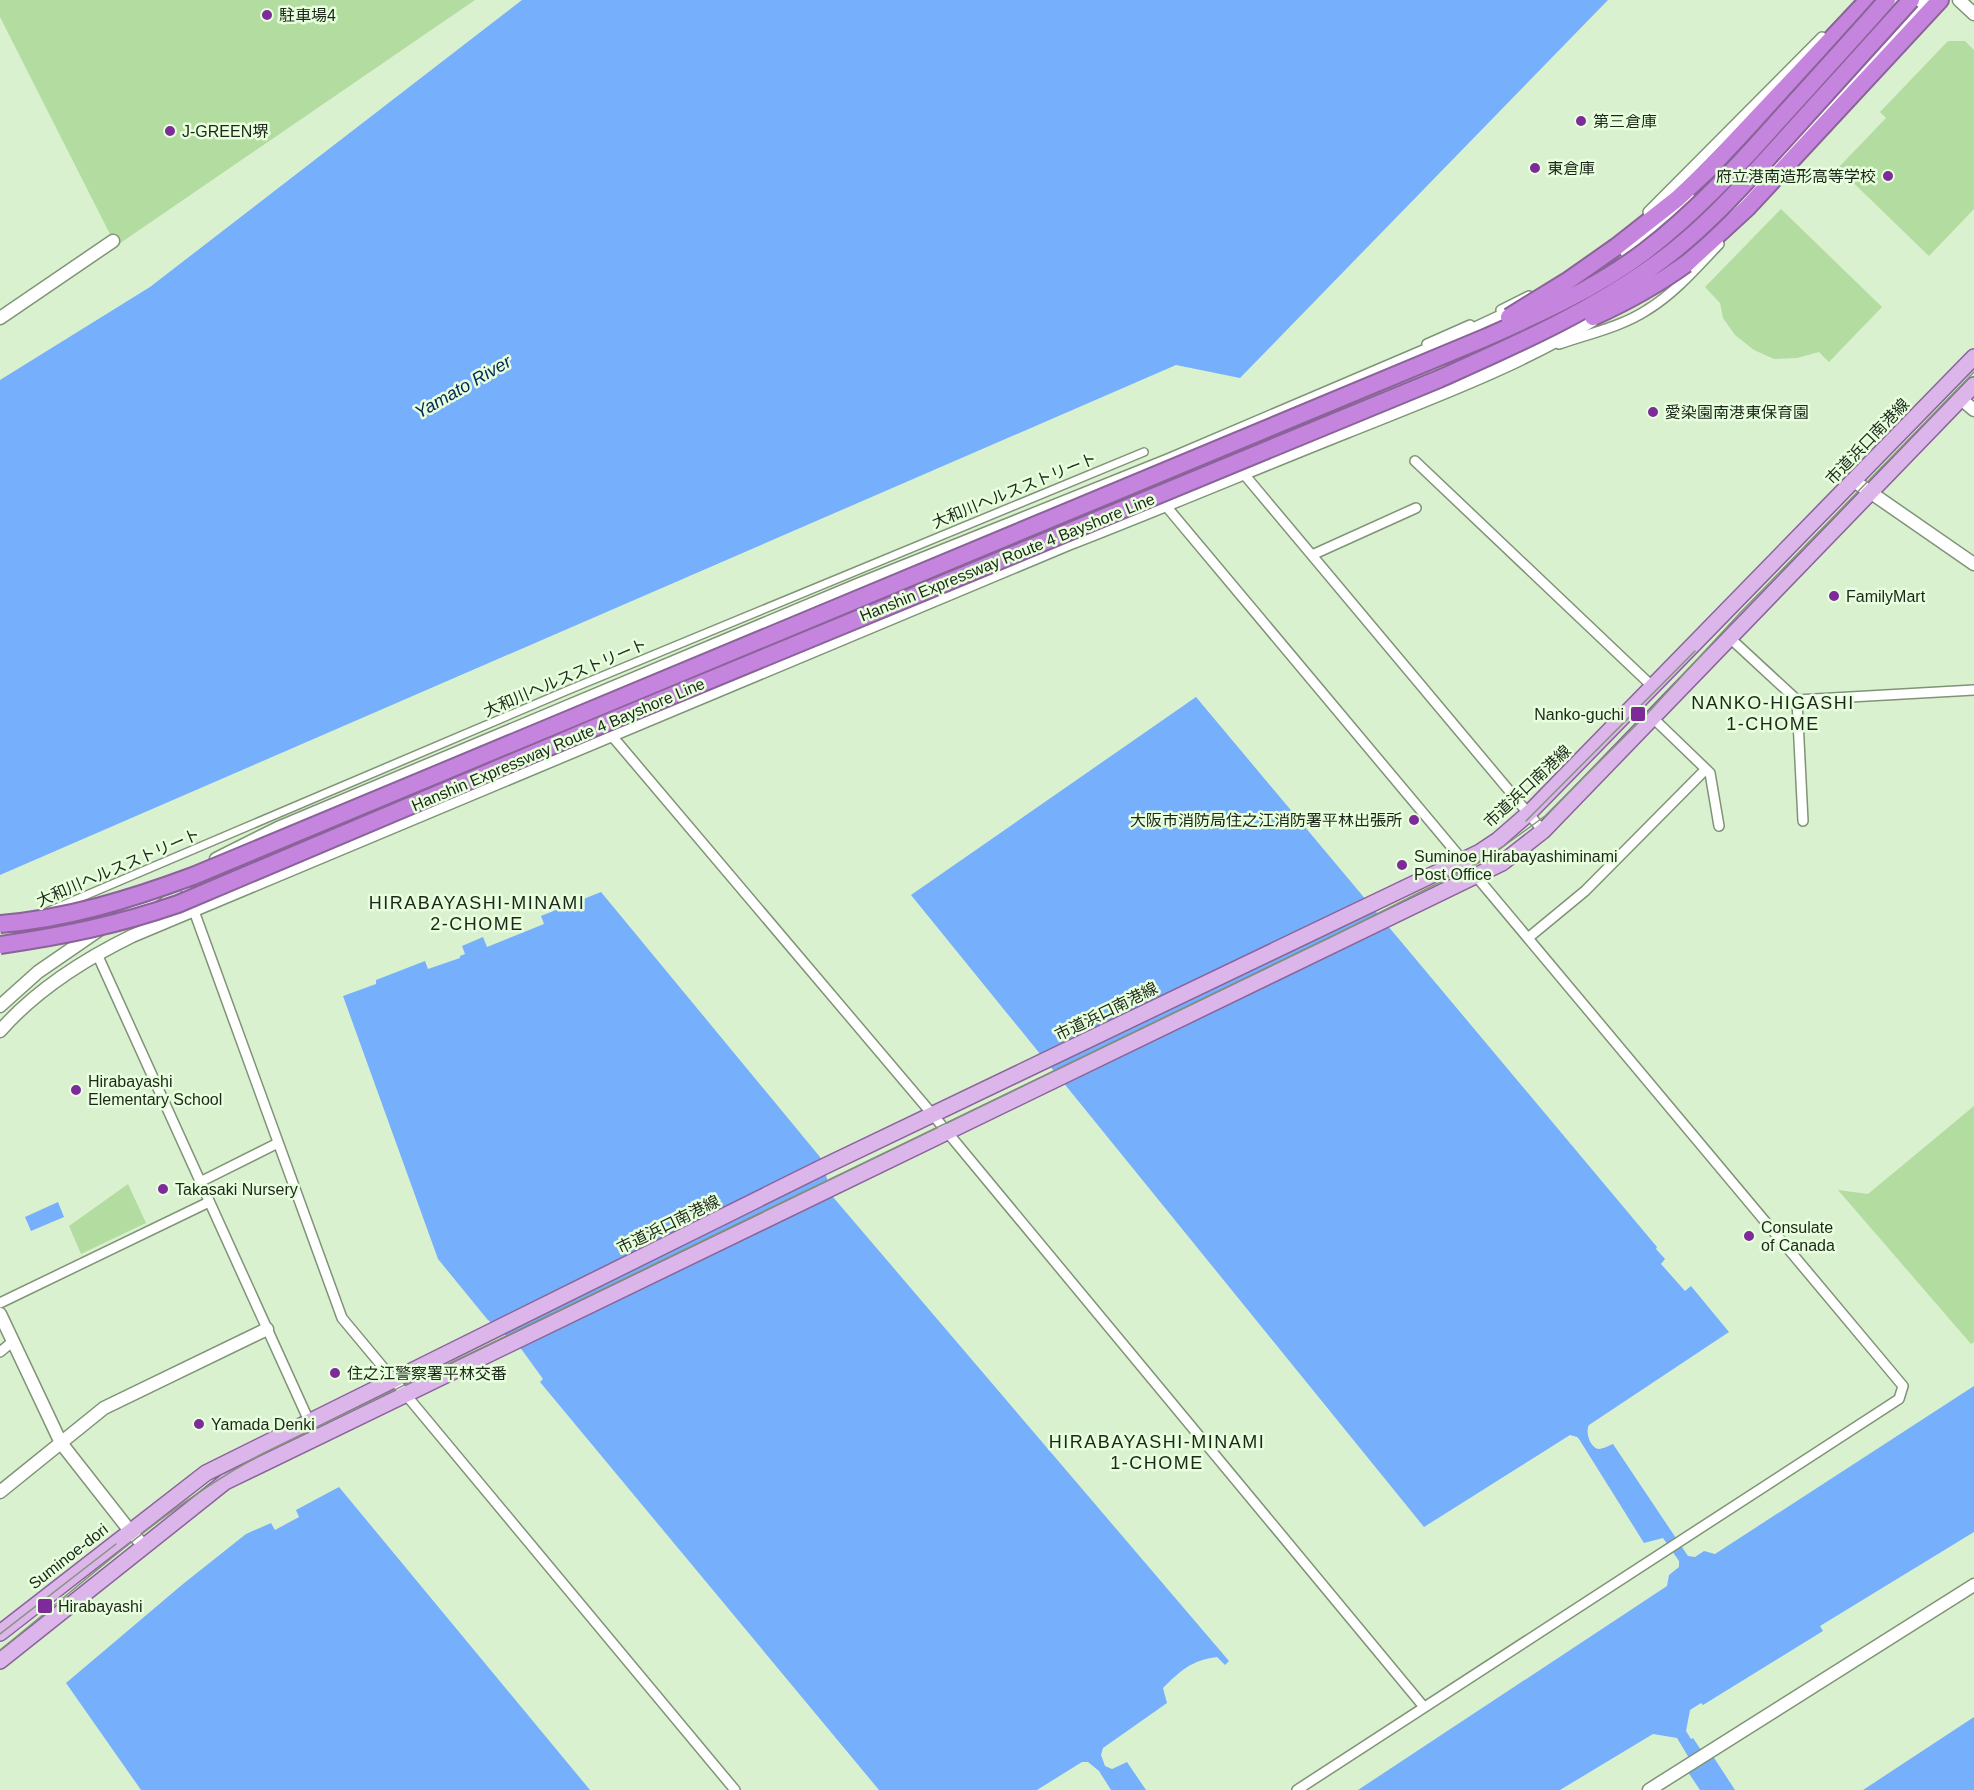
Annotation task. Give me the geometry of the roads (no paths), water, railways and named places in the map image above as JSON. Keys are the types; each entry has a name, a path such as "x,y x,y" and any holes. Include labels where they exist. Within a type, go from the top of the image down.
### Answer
{"highway":[{"path":"1410,369 1535,302 1646,224 1677,199 1734,143 1868,0"},
{"name":"Hanshin Expressway Route 4 Bayshore Line","path":"0,924 50,917 116,902 193,876 1487,337 1559,304 1618,271 1691,213 1716,189 1887,0"},
{"name":"Hanshin Expressway Route 4 Bayshore Line","path":"0,945 111,926 178,904 612,720 1438,379 1577,315 1634,280 1676,249 1731,199 1911,0"},
{"path":"1438,379 1517,350 1590,318 1638,295 1679,269 1723,232 1747,208 1940,0"}],"main road":[{"name":"市道浜口南港線","path":"130,1531 206,1473 825,1166 1462,861 1498,840 1529,813 1974,357"},
{"path":"0,1661 225,1482 948,1133 1052,1080 1476,877 1517,853 1543,831 1654,718 1974,385"},
{"name":"Suminoe-dori","path":"0,1633 130,1531"}],"street":[{"path":"1354,382 1418,348 1546,287 1605,247 1663,198 1858,0"},
{"path":"0,1006 38,972 76,944 182,878 278,828 849,589 1164,462 1354,382 1453,339 1603,265 1632,246 1709,180 1877,0"},
{"path":"1541,350 1574,332 1636,292 1701,241 1742,200 1926,0"},
{"path":"0,1031 25,1005 50,985 97,954 132,936 521,771 612,736 1046,553 1469,382 1541,350 1639,315 1661,301 1679,285 1950,0"},
{"path":"1959,0 1974,14"},
{"path":"0,318 113,241"},
{"path":"1961,399 1974,410"},
{"name":"大和川ヘルスストリート","path":"0,933 545,700 1144,452"},
{"path":"1416,461 1653,687"},
{"path":"1164,462 1166,506 1903,1386 1899,1398 1297,1790"},
{"path":"1243,473 1543,831"},
{"path":"1854,481 1974,564"},
{"path":"1312,555 1416,508"},
{"path":"1731,639 1797,700 1803,821"},
{"path":"1797,700 1974,690"},
{"path":"595,697 612,736 933,1115 1424,1707"},
{"path":"1654,718 1710,773 1719,826"},
{"path":"1528,938 1585,891 1706,769"},
{"path":"182,878 342,1318 735,1790"},
{"path":"97,954 309,1421"},
{"path":"200,1182 278,1143"},
{"path":"0,1304 209,1202"},
{"path":"0,1314 61,1443 144,1546"},
{"path":"0,1492 104,1408 267,1329"},
{"path":"0,1352 12,1342"},
{"path":"1649,1790 1974,1585"}],"water":[{"name":"Yamato River","path":"522,0 1608,0 1240,378 1176,365 0,875 0,380 150,287"},
{"path":"1196,697 1657,1247 1656,1249 1665,1259 1661,1264 1685,1291 1691,1286 1729,1332 1589,1425 1588,1428 1589,1439 1596,1448 1601,1449 1613,1444 1688,1556 1695,1557 1704,1551 1715,1554 1974,1386 1974,1532 1820,1626 1823,1631 1703,1705 1701,1703 1690,1710 1686,1731 1701,1750 1707,1747 1735,1790 1700,1790 1682,1763 1689,1758 1677,1738 1653,1734 1560,1790 1358,1790 1667,1586 1669,1575 1679,1567 1679,1561 1663,1538 1644,1543 1579,1439 1570,1435 1424,1527 911,895"},
{"path":"601,892 820,1157 833,1197 1229,1661 1225,1665 1217,1657 1208,1658 1187,1667 1163,1688 1167,1703 1103,1748 1101,1755 1105,1766 1112,1769 1127,1762 1146,1790 1111,1790 1099,1771 1088,1762 1082,1762 1037,1790 879,1790 540,1382 543,1379 522,1350 487,1319 438,1259 343,996 376,984 376,980 425,961 428,969 460,958 465,954 462,946 483,937 487,947 544,924 541,916"},
{"path":"58,1202 64,1217 31,1231 25,1217"},
{"path":"339,1487 590,1790 141,1790 66,1683 246,1534 271,1523 275,1530 299,1517 296,1510"},
{"path":"1974,1717 1974,1790 1863,1790"}],"tram line":[{"path":"0,1650 160,1520 228,1474 264,1453 1335,935 1486,859 1545,816 1645,716 1739,614 1974,372"},
{"path":"1526,821 1695,651"},
{"path":"0,1634 116,1544"}],"place":[{"name":"駐車場4","path":"267,15"},
{"name":"第三倉庫","path":"1581,121"},
{"name":"J-GREEN堺","path":"170,131"},
{"name":"東倉庫","path":"1535,168"},
{"name":"府立港南造形高等学校","path":"1888,176"},
{"name":"愛染園南港東保育園","path":"1653,412"},
{"name":"FamilyMart","path":"1834,596"},
{"name":"Nanko-guchi","path":"1638,714"},
{"name":"大阪市消防局住之江消防署平林出張所","path":"1414,820"},
{"name":"Suminoe Hirabayashiminami Post Office","path":"1402,865"},
{"name":"Hirabayashi Elementary School","path":"76,1090"},
{"name":"Takasaki Nursery","path":"163,1189"},
{"name":"Consulate of Canada","path":"1749,1236"},
{"name":"住之江警察署平林交番","path":"335,1373"},
{"name":"Yamada Denki","path":"199,1424"},
{"name":"Hirabayashi","path":"45,1606"}],"district":[{"name":"NANKO-HIGASHI 1-CHOME","path":"1773,713"},
{"name":"HIRABAYASHI-MINAMI 2-CHOME","path":"477,913"},
{"name":"HIRABAYASHI-MINAMI 1-CHOME","path":"1157,1452"}]}
